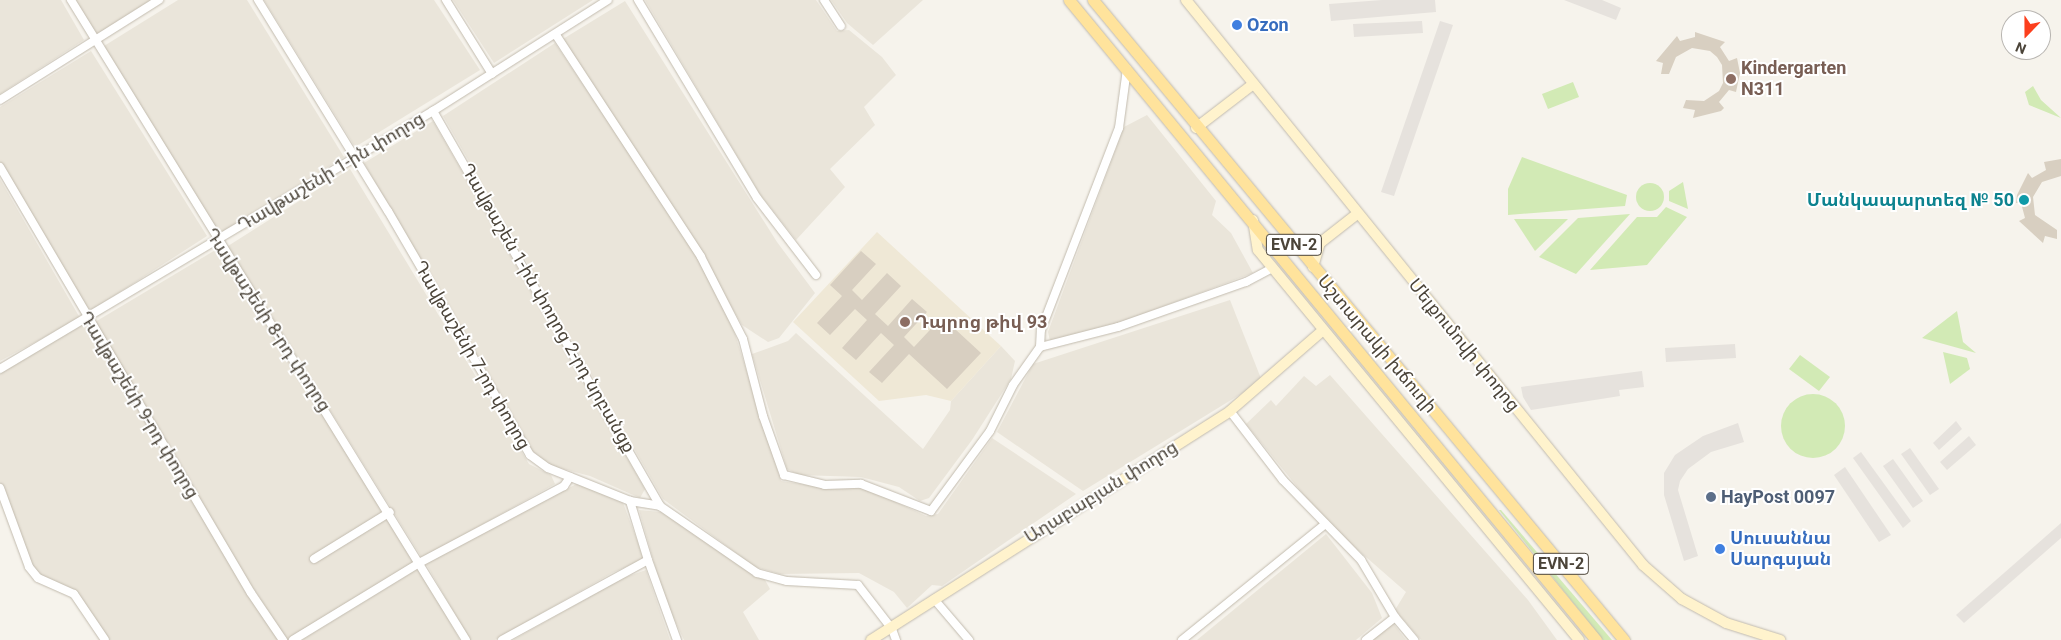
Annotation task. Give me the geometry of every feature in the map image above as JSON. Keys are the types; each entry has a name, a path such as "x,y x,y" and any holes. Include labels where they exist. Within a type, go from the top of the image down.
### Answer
{"main road":[{"name":"Աշտարակի խճուղի","path":"1069,0 1254,219 1481,501 1596,640"},
{"name":"Աշտարակի խճուղի","path":"1093,0 1196,128 1624,640"},
{"path":"1481,501 1498,488"}],"street":[{"name":"Դավթաշենի 8-րդ փողոց","path":"71,0 217,241 421,562 466,640"},
{"path":"0,100 159,0"},
{"name":"Դավթաշենի 7-րդ փողոց","path":"258,0 442,302 515,434 530,455 570,477 587,480 630,501 660,506 757,573 787,581 858,585 892,629 896,640"},
{"path":"446,0 492,74"},
{"name":"Դավթաշենի 1-ին փողոց","path":"0,370 433,111 556,35 608,0"},
{"path":"638,0 757,198 816,275"},
{"path":"824,0 841,26"},
{"name":"Մելքումովի փողոց","path":"1186,0 1252,85 1643,565 1682,599 1726,623 1780,640"},
{"path":"556,35 701,257 743,339 757,397 784,475 825,485 862,484 931,511 990,431 1013,385 1040,348 1041,330 1119,128 1127,69"},
{"path":"1196,128 1252,85"},
{"name":"Դավթաշեն 1-ին փողոց 2-րդ նրբանցք","path":"433,111 660,506"},
{"name":"Դավթաշենի 9-րդ փողոց","path":"0,167 87,319 282,640"},
{"path":"1312,267 1320,244 1357,214"},
{"path":"1254,219 1255,243 1272,268 1576,639"},
{"path":"1040,348 1118,327 1246,282 1272,268"},
{"name":"Աղաբաբյան փողոց","path":"872,640 892,629 934,599 1230,410 1322,331"},
{"path":"1230,410 1324,526 1361,560 1395,617 1414,640"},
{"path":"293,640 421,562 564,486 570,477"},
{"path":"0,488 29,566 38,578 74,594 105,640"},
{"path":"630,501 648,560 677,640"},
{"path":"314,559 390,512"},
{"path":"1182,640 1324,526"},
{"path":"502,640 648,560"},
{"path":"934,599 969,640"},
{"path":"1366,640 1395,617"}],"shaded area":[{"path":"0,0 61,0 84,40 0,94"},
{"path":"75,0 154,0 97,36"},
{"path":"178,0 247,0 344,157 219,234 104,46"},
{"path":"264,0 434,0 480,70 355,147"},
{"path":"453,0 593,0 494,63"},
{"path":"645,0 816,0 837,31 849,30 882,57 896,75 864,107 875,125 830,169 845,187 796,240 759,193"},
{"path":"831,0 923,0 873,45 847,23"},
{"path":"1382,0 1435,0 1436,12 1331,21 1329,4"},
{"path":"1564,0 1602,0 1621,8 1616,20"},
{"path":"625,1 777,242 815,293 779,338 768,342 742,325 684,226 563,39"},
{"path":"1422,21 1423,33 1354,37 1353,24"},
{"path":"1440,21 1453,25 1394,196 1381,192"},
{"path":"555,43 699,257 735,334 781,481 826,488 861,486 926,516 938,514 992,438 1076,494 942,586 932,585 907,608 894,592 859,573 780,574 755,567 663,499 443,116"},
{"path":"91,51 207,236 89,312 0,165 0,107"},
{"path":"1147,115 1216,201 1212,215 1231,233 1253,273 1108,327 1050,341 1048,332 1124,127"},
{"path":"433,121 645,489 640,498 590,476 552,466 532,452 364,163"},
{"path":"350,169 529,464 551,475 555,484 422,558 228,246"},
{"path":"0,179 80,318 0,361"},
{"path":"877,232 1001,346 951,401 926,395 879,401 793,322"},
{"path":"217,249 416,562 287,640 231,554 95,322"},
{"path":"1230,300 1262,381 1083,491 997,432 1033,364"},
{"path":"87,319 283,640 105,640 74,594 38,578 29,567 0,488 0,369"},
{"path":"796,333 923,449 950,410 951,401 1001,346 1015,361 1011,379 972,440 929,498 920,501 899,487 861,477 799,475 787,469 752,354 788,341"},
{"path":"1735,344 1736,358 1666,362 1665,348"},
{"path":"1642,371 1644,387 1619,390 1620,396 1531,410 1523,397 1521,387"},
{"path":"1330,375 1528,600 1557,640 1421,640 1395,610 1406,592 1326,522 1246,424 1271,400 1276,406 1304,376 1316,386"},
{"path":"1956,421 1962,429 1939,450 1933,443"},
{"path":"1738,423 1744,442 1711,452 1688,469 1680,481 1678,490 1698,556 1684,561 1664,495 1664,473 1675,455 1703,436"},
{"path":"1969,436 1976,445 1947,470 1940,462"},
{"path":"1910,448 1939,489 1930,495 1901,454"},
{"path":"1861,452 1911,521 1903,528 1853,458"},
{"path":"1893,459 1923,501 1913,508 1883,466"},
{"path":"1845,467 1891,535 1879,542 1834,475"},
{"path":"580,482 622,500 644,559 612,573 495,640 470,640 426,564"},
{"path":"639,510 661,512 765,580 770,589 743,612 759,640 684,640 664,598"},
{"path":"2061,523 2061,538 1964,623 1956,615"},
{"path":"1326,534 1372,593 1382,618 1356,640 1197,640"},
{"path":"419,568 460,640 302,640"},
{"path":"646,570 670,640 513,640 623,578"},
{"path":"1393,623 1406,640 1372,640"}],"green space":[{"path":"1573,82 1579,97 1548,109 1542,94"},
{"path":"2033,86 2041,100 2061,118 2029,105 2025,92"},
{"path":"1522,157 1627,195 1625,206 1508,215 1508,189"},
{"path":"1683,182 1688,209 1669,201 1669,191"},
{"path":"1650,183 1660,187 1664,197 1660,207 1650,211 1640,207 1636,197 1640,187"},
{"path":"1666,207 1687,217 1647,265 1590,270 1637,217 1657,217"},
{"path":"1630,214 1576,274 1539,257 1578,218"},
{"path":"1514,219 1568,219 1535,251"},
{"path":"1957,311 1963,342 1976,353 1922,338"},
{"path":"1943,352 1967,358 1970,369 1950,384"},
{"path":"1800,355 1830,377 1819,391 1789,369"},
{"path":"1807,394 1819,394 1836,403 1843,414 1845,426 1843,438 1836,449 1819,458 1807,458 1795,453 1786,444 1781,432 1781,420 1786,408 1795,399"},
{"path":"1499,510 1501,510 1612,640 1603,640"}],"building":[{"name":"Kindergarten N311","path":"1695,32 1725,42 1720,47 1729,61 1737,58 1740,73 1736,92 1729,90 1719,102 1724,108 1721,111 1693,118 1695,110 1683,108 1686,100 1704,101 1719,91 1723,83 1722,65 1717,57 1710,51 1692,48 1676,57 1669,74 1661,74 1663,63 1656,61 1677,36 1680,41 1695,37"},
{"name":"Մանկապարտեզ № 50","path":"2061,159 2061,176 2042,182 2033,197 2035,215 2057,230 2057,239 2045,236 2043,243 2019,221 2025,218 2021,203 2016,203 2017,195 2028,173 2032,178 2046,170 2044,162"},
{"name":"Դպրոց թիվ 93","path":"861,251 876,264 852,290 862,300 887,273 901,286 875,314 888,326 912,299 927,312 904,337 914,347 942,317 981,353 947,389 909,354 882,383 869,372 894,345 881,333 856,360 842,348 867,320 855,309 830,335 817,323 842,296 830,285"}],"place":[{"name":"Ozon","path":"1237,25"},
{"name":"Kindergarten N311","path":"1731,79"},
{"name":"Մանկապարտեզ № 50","path":"2024,200"},
{"name":"Դպրոց թիվ 93","path":"905,322"},
{"name":"HayPost 0097","path":"1711,497"},
{"name":"Սուսաննա Սարգսյան","path":"1720,549"}]}
